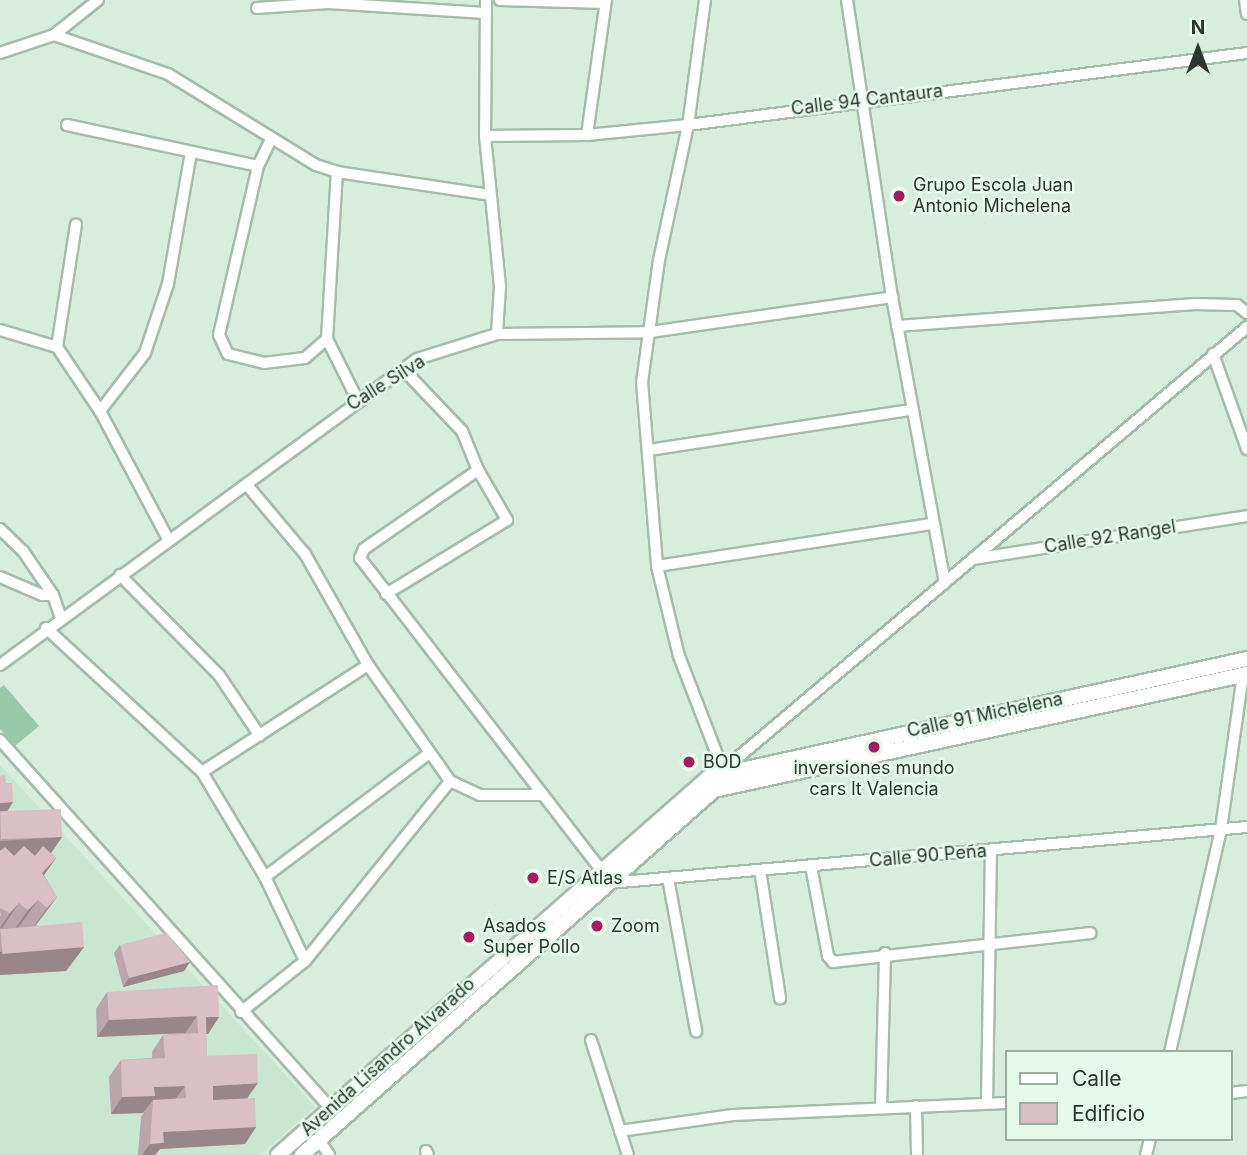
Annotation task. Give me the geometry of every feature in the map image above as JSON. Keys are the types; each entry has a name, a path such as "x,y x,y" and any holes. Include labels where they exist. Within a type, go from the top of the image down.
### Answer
{"street":[{"path":"0,53 54,34 98,0"},
{"path":"486,0 485,136 499,287 497,334"},
{"path":"500,0 605,2 587,135"},
{"path":"705,0 688,125 659,260 642,382 657,566 679,656 725,777 945,582 1247,327"},
{"path":"848,0 860,100 892,297 945,582"},
{"path":"1245,0 1247,15"},
{"path":"257,8 328,3 486,13"},
{"path":"54,34 168,74 270,141 337,172 490,195"},
{"name":"Calle 94 Cantaura","path":"485,136 587,135 688,125 860,100 1247,53"},
{"path":"67,125 258,166"},
{"path":"270,141 258,166 220,344 228,354 264,363 305,358 327,338"},
{"path":"100,411 145,353 168,284 191,152"},
{"path":"337,172 327,338 357,399"},
{"path":"57,347 76,224"},
{"name":"Calle Silva","path":"0,665 46,628 247,485 357,399 417,359 497,334 650,332 892,297"},
{"path":"897,326 1195,304 1237,305 1247,313"},
{"path":"0,330 57,347 100,411 169,541"},
{"path":"1213,354 1247,449"},
{"path":"386,594 505,525 506,514 478,470 462,432 402,369"},
{"path":"649,450 911,410"},
{"path":"478,470 364,549 360,558 601,870"},
{"path":"247,485 305,554 368,664 427,755 450,781 480,795 542,795"},
{"name":"Calle 92 Rangel","path":"973,559 1247,516"},
{"path":"657,566 933,524"},
{"path":"0,529 23,551 53,596 61,618"},
{"path":"121,575 219,675 260,736"},
{"path":"0,577 42,596 53,596"},
{"path":"46,628 201,772 265,877 305,961"},
{"path":"201,772 368,664"},
{"path":"1170,1050 1221,829 1246,664"},
{"name":"Calle 91 Michelena","path":"725,777 1246,664"},
{"path":"0,740 240,1012 331,1109"},
{"path":"265,877 427,755"},
{"name":"Avenida Lisandro Alvarado","path":"278,1155 694,786 725,777"},
{"name":"Avenida Lisandro Alvarado","path":"302,1155 610,883 714,790 725,777"},
{"path":"240,1012 305,961 450,781"},
{"name":"Calle 90 Peña","path":"610,883 1247,827"},
{"path":"987,1103 991,851"},
{"path":"811,866 830,961 1090,933"},
{"path":"760,870 780,998"},
{"path":"668,878 696,1031"},
{"path":"881,1108 885,953"},
{"path":"592,1040 628,1155"},
{"path":"620,1131 733,1115 1006,1103"},
{"path":"916,1106 917,1155"},
{"path":"319,1140 329,1155"}],"shaded area":[{"path":"4,685 39,726 15,746 0,729 0,688"},
{"path":"0,765 315,1107 260,1155 0,1155"}],"building":[{"path":"5,775 6,783 12,783 13,802 0,803 0,776"},
{"path":"61,809 62,837 1,839 0,811"},
{"path":"24,846 35,856 43,846 56,858 42,873 57,897 47,908 38,900 28,910 19,903 10,913 0,908 0,851 5,847 14,856"},
{"path":"82,922 84,947 2,954 0,929"},
{"path":"166,933 190,962 129,978 120,945"},
{"path":"218,985 219,1017 206,1017 207,1056 257,1054 258,1083 213,1086 213,1100 255,1098 256,1127 163,1132 164,1143 150,1144 153,1100 186,1098 185,1086 154,1087 155,1096 122,1097 121,1060 165,1058 163,1035 198,1033 197,1016 109,1020 107,992"}],"place":[{"name":"Grupo Escola Juan Antonio Michelena","path":"899,196"},
{"name":"inversiones mundo cars lt Valencia","path":"874,747"},
{"name":"BOD","path":"689,762"},
{"name":"E/S Atlas","path":"533,878"},
{"name":"Zoom","path":"597,926"},
{"name":"Asados Super Pollo","path":"469,937"}]}
